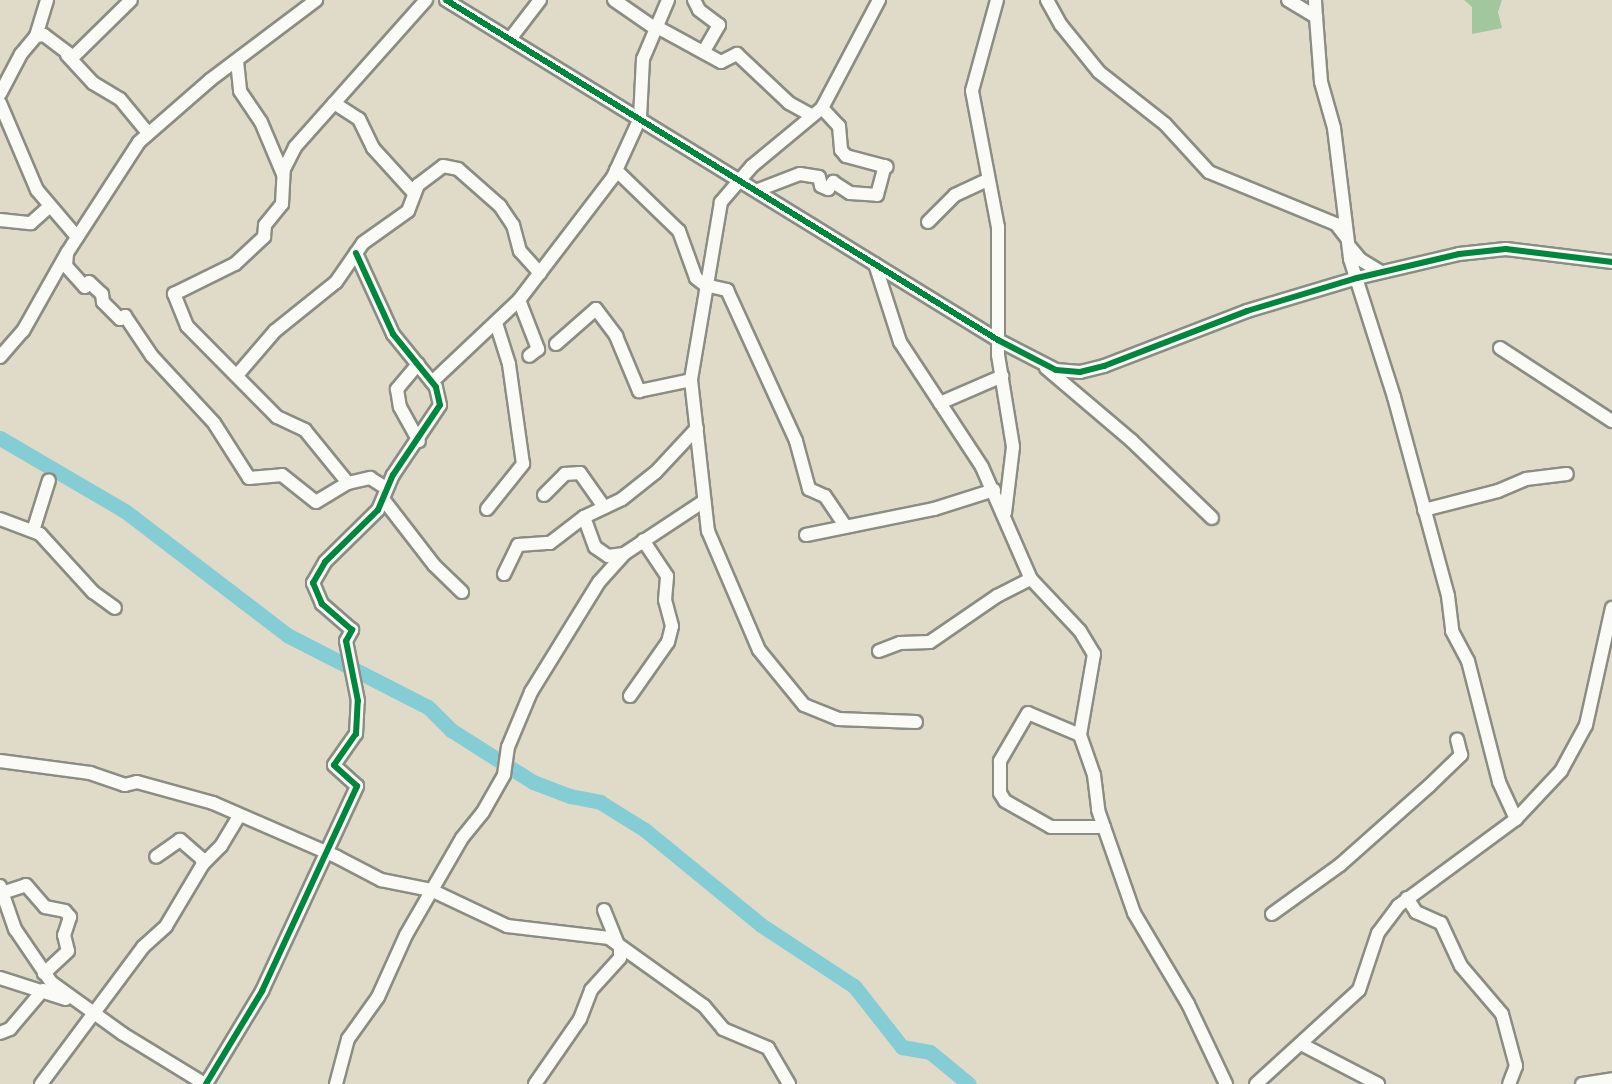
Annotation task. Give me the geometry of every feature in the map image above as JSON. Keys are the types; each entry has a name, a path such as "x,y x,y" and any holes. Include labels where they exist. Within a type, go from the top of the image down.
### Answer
{"street":[{"path":"0,94 21,54 36,36 47,0"},
{"path":"67,55 77,55 131,0"},
{"path":"2,350 23,331 67,253 127,158 148,134 316,0"},
{"path":"283,175 303,136 426,0"},
{"path":"446,0 758,190 998,340 1044,366 1132,441 1212,518"},
{"path":"510,39 540,0"},
{"path":"614,0 656,28 704,51 721,62 737,54 789,103 812,116"},
{"path":"432,382 519,300 616,170 640,118 643,59 668,0"},
{"path":"694,0 699,10 719,25 704,51"},
{"path":"879,0 822,108 726,193 719,208 691,380 710,538 759,650 801,703 838,719 916,722"},
{"path":"997,0 972,91 1000,252 998,340 1012,447 1005,513"},
{"path":"1047,0 1058,21 1099,72 1165,124 1209,172 1336,224 1361,260 1381,272"},
{"path":"1288,0 1317,17"},
{"path":"1315,0 1321,82 1334,128 1348,241 1357,278 1448,596 1452,631 1468,661 1499,782 1516,819"},
{"path":"36,36 44,35 67,55 93,83 120,99 148,134"},
{"path":"237,61 243,98 261,122 283,175 284,198 265,225 264,237 235,264 174,294 188,326 278,417 310,435 348,483"},
{"path":"347,89 373,148 414,193"},
{"path":"0,103 29,173 49,207 77,237"},
{"path":"334,103 359,119"},
{"path":"758,190 800,174 819,177 821,186 828,189 833,182 850,193 877,195 886,167 846,156 841,150 839,126 822,108"},
{"path":"238,374 275,331 336,282 356,253 373,234 408,211 414,193 436,170 451,165 458,169 507,216 520,251 540,273"},
{"path":"616,170 679,231 696,278 705,285 721,288 730,295 796,441 809,489 825,496 846,527"},
{"path":"928,222 955,195 987,180"},
{"path":"0,220 31,223 49,207"},
{"path":"1044,366 1068,372 1104,366 1217,321 1357,278 1490,249 1539,251 1612,262"},
{"path":"67,253 66,266 85,287 89,282 102,294 103,302 120,319 125,316 152,356 214,423 249,478 282,475 316,502 348,483 370,478 385,493 434,565 462,592"},
{"path":"44,973 68,951 64,935 70,916 65,911 45,907 26,885 1,890 15,929 44,973 93,1014 206,1084 262,991 328,853 357,786 334,765 356,734 358,701 346,641 352,630 322,603 313,583 330,557 369,522 440,405 432,382 393,334 356,253"},
{"path":"875,264 900,342 994,490 1031,579 1080,631 1094,654 1080,735 1094,775 1104,827 1134,913 1188,1004 1226,1084"},
{"path":"519,300 538,350 529,356"},
{"path":"556,344 596,309 616,336 639,391 691,380"},
{"path":"487,509 523,464 509,364 496,323"},
{"path":"1500,348 1612,422"},
{"path":"418,364 397,389 400,407 419,441"},
{"path":"940,404 1002,376"},
{"path":"504,574 518,545 550,543 584,517 622,500 649,479 697,428"},
{"path":"544,495 565,474 580,473 604,507"},
{"path":"1424,510 1498,491 1526,479 1567,474"},
{"path":"33,531 49,480"},
{"path":"806,535 934,509 994,490"},
{"path":"336,1084 348,1039 378,997 431,890 504,775 508,747 531,692 599,582 624,554 704,501"},
{"path":"584,517 595,547 608,555 624,554"},
{"path":"0,519 33,531 115,608"},
{"path":"630,696 668,642 672,626 665,600 667,576 643,540"},
{"path":"879,651 900,643 930,642 997,597 1031,579"},
{"path":"1256,1084 1359,990 1378,933 1407,898 1516,819 1561,771 1581,738 1612,608"},
{"path":"1080,735 1028,713 1000,761 1000,793 1005,801 1051,827 1104,827"},
{"path":"1272,914 1340,865 1437,779 1461,755 1457,739"},
{"path":"0,761 90,773 125,785 137,782 218,804 239,816 328,853 381,880 431,890 507,926 605,937 704,1006 723,1029 768,1048 789,1084"},
{"path":"41,1084 143,947 166,926 203,864 221,846 239,816"},
{"path":"156,857 180,840 201,858 203,864"},
{"path":"1407,898 1416,912 1441,923 1461,966 1502,1014 1516,1066 1509,1084"},
{"path":"535,1084 580,1019 591,990 620,958 619,946 604,910"},
{"path":"0,978 76,1002"},
{"path":"0,1033 10,1029 43,990"},
{"path":"1301,1044 1377,1084"},
{"path":"1582,1084 1612,1080"}],"green space":[{"path":"1464,0 1502,0 1498,12 1502,28 1472,34 1472,7"}],"waterway":[{"path":"0,438 125,511 287,635 428,707 451,730 533,782 570,796 600,802 645,830 761,925 854,986 902,1047 930,1052 969,1084"}],"cycle path":[{"path":"446,0 998,340 1056,370 1080,372 1104,366 1247,311 1357,278 1459,254 1506,249 1612,262"},
{"path":"206,1084 262,991 357,786 334,765 356,734 358,701 346,641 352,630 322,604 313,583 325,562 378,510 393,475 440,405 436,387 393,334 356,253"}]}
